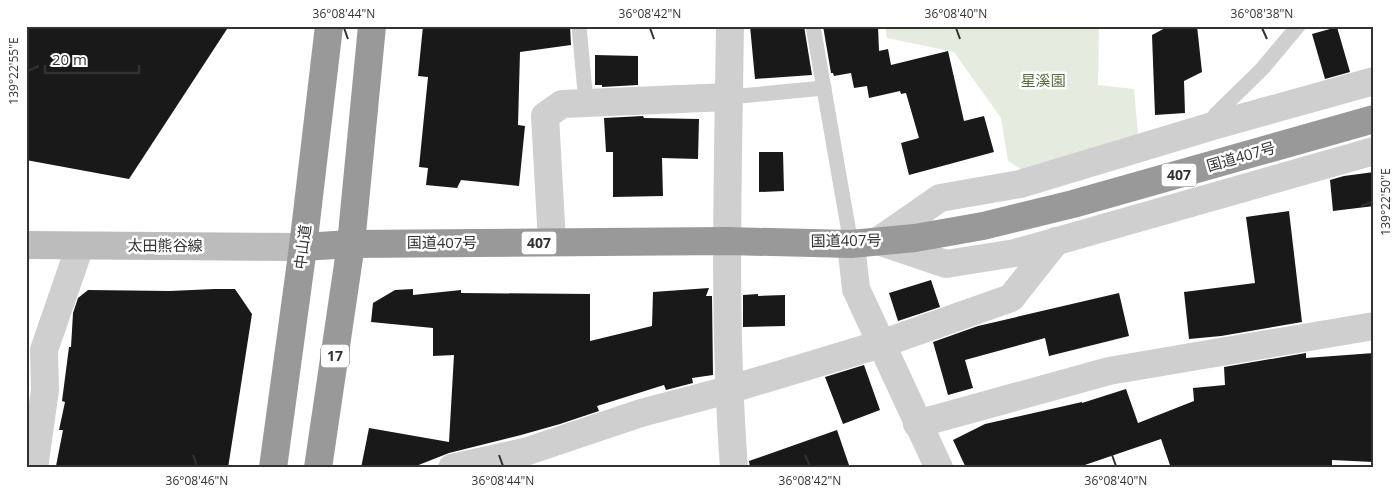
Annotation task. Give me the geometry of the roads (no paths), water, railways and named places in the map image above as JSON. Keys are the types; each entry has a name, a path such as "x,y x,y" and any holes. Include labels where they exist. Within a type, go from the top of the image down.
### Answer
{"highway":[{"name":"中山道","path":"273,468 303,247 329,26"},
{"name":"17","path":"318,468 351,244 372,26"},
{"name":"国道407号","path":"303,247 351,244 727,241 851,244 914,238 983,226 1185,173 1374,119"}],"main road":[{"name":"太田熊谷線","path":"26,245 303,247"}],"street":[{"path":"730,26 727,241 728,390 734,468"},
{"path":"878,241 940,198 1020,184 1216,125 1374,81"},
{"path":"552,242 545,116 562,104 729,97"},
{"path":"878,241 946,264 1015,253 1374,152"},
{"path":"452,468 530,459 641,413 728,390 881,344 1011,298 1056,241"},
{"path":"851,244 856,289 939,468"},
{"path":"34,468 45,390 35,357 80,246"},
{"path":"918,424 1109,371 1374,326"}],"lane":[{"path":"579,26 586,103"},
{"path":"813,26 851,244"},
{"path":"1216,125 1215,115 1262,69 1298,26"},
{"path":"729,97 824,88"}],"park label":[{"name":"星溪園","path":"1043,81"}]}
